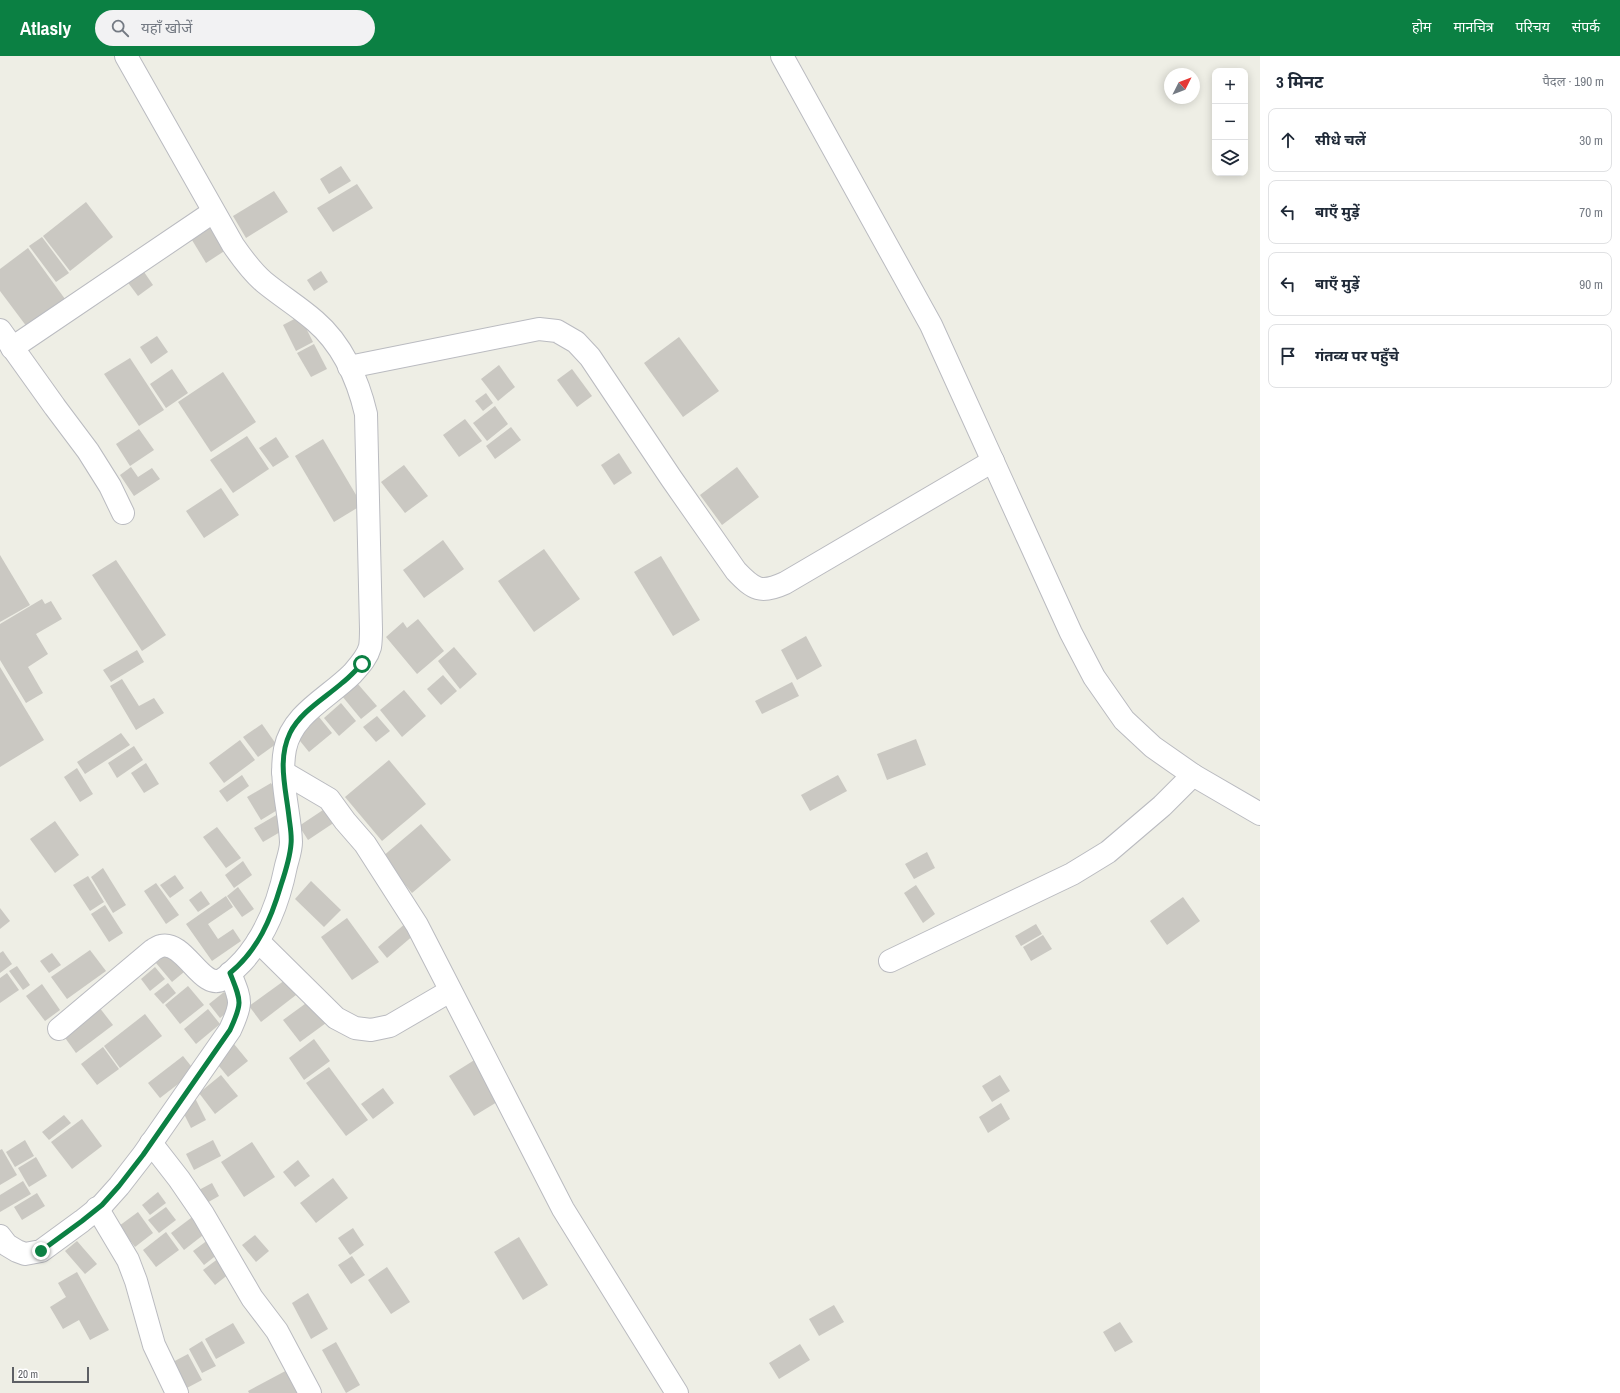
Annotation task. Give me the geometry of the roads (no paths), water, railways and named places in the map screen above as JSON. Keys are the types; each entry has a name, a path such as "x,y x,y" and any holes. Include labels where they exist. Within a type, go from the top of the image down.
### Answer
{"street":[{"path":"59,1029 153,950 162,945 172,947 182,953 210,981 217,982 223,980 252,950 271,917 284,875 291,845 290,817 283,772 285,749 290,733 300,719 344,682 362,664 370,647 371,629 366,414 362,396 349,367 332,339 317,322 263,281 233,245 126,56"},
{"path":"782,56 931,325 1071,633 1094,677 1124,720 1154,747 1193,775 1260,814"},
{"path":"12,348 213,212"},
{"path":"349,367 539,329 557,331 576,342 590,357 671,478 736,571 747,583 759,589 771,590 785,583 993,460"},
{"path":"0,330 88,451 110,486 123,513"},
{"path":"283,772 329,799 345,821 365,844 417,925 563,1209 677,1393"},
{"path":"890,961 1072,874 1102,856 1142,825 1193,775"},
{"path":"258,941 336,1018 355,1028 371,1030 390,1026 450,991"},
{"path":"0,1236 7,1245 25,1254 41,1251 98,1208 119,1186 230,1030 239,1011 239,997 230,973"},
{"path":"151,1143 203,1214 252,1298 277,1331 310,1393"},
{"path":"98,1208 128,1260 136,1281 154,1345 177,1393"}]}
